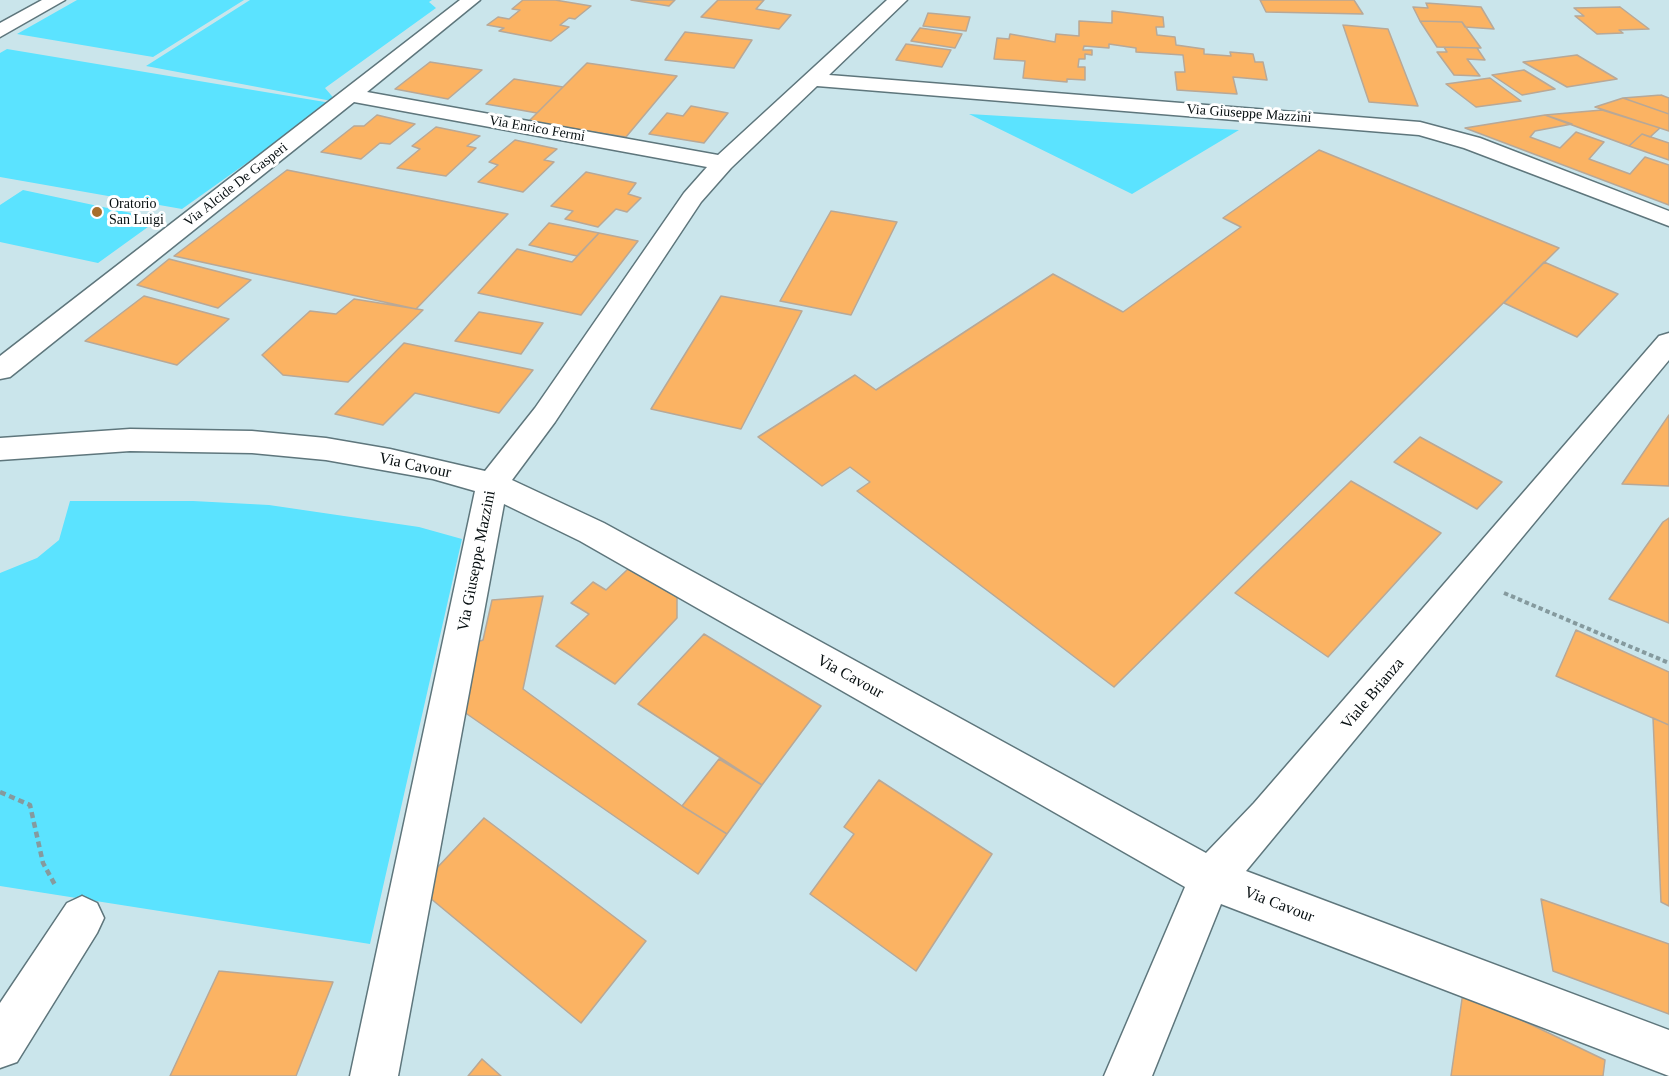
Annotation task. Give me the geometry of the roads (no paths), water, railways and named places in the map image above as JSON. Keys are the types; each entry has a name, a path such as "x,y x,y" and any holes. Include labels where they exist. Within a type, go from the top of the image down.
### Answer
{"street":[{"path":"0,31 56,0"},
{"name":"Via Alcide De Gasperi","path":"0,370 471,0"},
{"name":"Via Giuseppe Mazzini","path":"374,1076 492,484 545,415 692,198 723,163 898,0"},
{"name":"Via Giuseppe Mazzini","path":"813,80 1420,129 1472,143 1669,219"},
{"name":"Via Enrico Fermi","path":"350,95 723,163"},
{"name":"Viale Brianza","path":"1128,1076 1181,944 1211,879 1269,817 1669,342"},
{"name":"Via Cavour","path":"0,449 46,444 130,440 252,442 326,449 390,460 433,468 492,484 592,532 1211,879 1669,1054"},
{"path":"0,1045 82,918"}],"place":[{"name":"Oratorio San Luigi","path":"97,212"}]}
